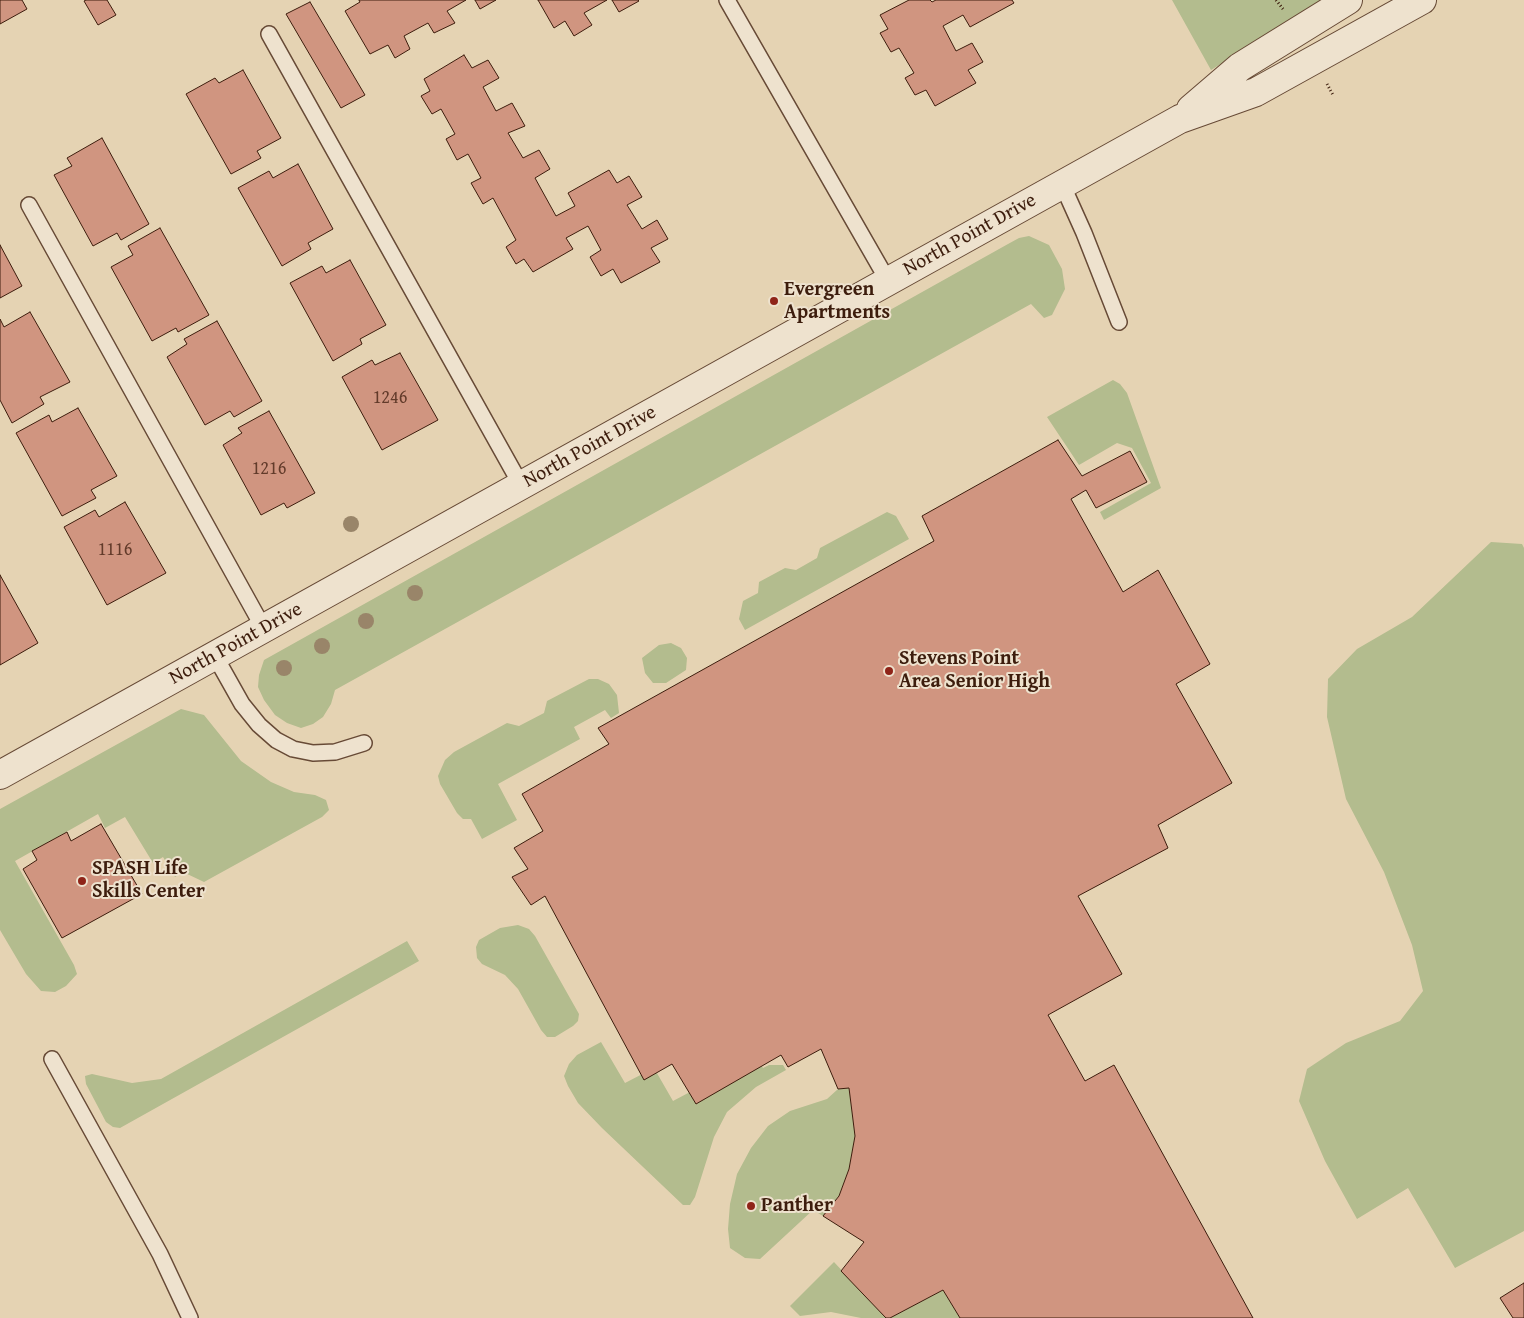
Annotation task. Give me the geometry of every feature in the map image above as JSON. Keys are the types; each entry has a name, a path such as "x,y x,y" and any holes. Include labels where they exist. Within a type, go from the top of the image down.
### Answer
{"street":[{"name":"North Point Drive","path":"1180,119 1240,67 1348,0"},
{"name":"North Point Drive","path":"2,771 264,629 1180,119 1256,92 1422,0"}],"lane":[{"path":"727,0 888,281"},
{"path":"269,34 521,485"},
{"path":"1062,184 1088,243 1119,322"},
{"path":"30,205 264,629"},
{"path":"214,656 242,704 259,725 276,740 293,749 313,753 335,752 364,743"},
{"path":"52,1059 160,1254 190,1318"}],"green space":[{"path":"1172,0 1324,0 1211,70"},
{"path":"1029,236 1049,245 1062,269 1065,289 1052,315 1044,318 1031,304 335,690 331,704 323,717 313,724 301,728 287,723 275,715 264,700 258,687 259,675 264,660 1008,244 1019,238"},
{"path":"1113,380 1120,384 1127,393 1161,488 1104,520 1100,512 1151,483 1132,448 1117,443 1079,465 1047,417"},
{"path":"887,512 896,516 909,539 745,630 739,619 743,601 758,593 759,582 785,568 796,570 817,558 820,548"},
{"path":"1491,542 1522,544 1524,548 1524,1231 1455,1268 1408,1188 1357,1219 1325,1161 1299,1101 1307,1069 1346,1043 1400,1021 1423,991 1412,945 1384,872 1346,799 1327,717 1328,679 1357,649 1412,617"},
{"path":"671,643 681,648 687,658 686,670 666,683 653,683 645,673 642,658 659,645"},
{"path":"589,679 598,679 609,684 617,695 619,713 611,718 605,710 574,727 580,739 498,784 517,820 482,839 471,819 463,819 457,813 440,784 438,776 445,760 454,752 507,723 519,726 544,713 547,701"},
{"path":"181,709 204,715 241,761 271,782 294,792 315,795 326,800 329,810 322,817 204,882 183,872 175,877 163,857 153,863 125,817 105,828 98,814 15,861 74,965 77,974 66,986 55,992 41,991 26,974 0,930 0,809"},
{"path":"518,925 529,929 535,936 579,1014 578,1021 573,1026 555,1037 547,1037 541,1030 518,989 505,975 482,964 477,958 476,947 479,940 500,928"},
{"path":"407,941 419,961 120,1128 113,1127 106,1122 86,1084 85,1076 92,1074 132,1083 161,1079"},
{"path":"601,1042 625,1083 654,1068 673,1101 756,1057 763,1068 769,1065 783,1065 786,1070 756,1087 727,1112 714,1137 695,1197 690,1205 683,1205 602,1128 578,1103 568,1086 564,1076 569,1064 577,1055"},
{"path":"849,1088 855,1136 849,1169 839,1196 823,1216 813,1210 760,1259 745,1258 730,1248 728,1229 730,1204 737,1174 751,1148 768,1126 790,1111 827,1099 838,1089"},
{"path":"834,1262 886,1318 861,1318 831,1312 800,1316 790,1306"},
{"path":"943,1290 960,1318 890,1318"}],"building":[{"path":"0,0 22,0 27,9 0,24"},
{"path":"107,0 116,15 98,25 84,1"},
{"path":"359,0 466,0 447,11 455,23 434,33 428,23 404,36 410,49 395,58 388,45 370,54 345,11 360,2"},
{"path":"475,0 496,0 480,9"},
{"path":"538,0 607,0 584,13 592,25 574,36 565,21 554,28"},
{"path":"612,0 638,0 639,1 619,12"},
{"path":"909,0 930,0 932,2 936,0 1012,0 1014,3 970,27 963,15 943,26 956,51 972,43 983,62 968,70 976,83 935,106 926,90 915,95 905,78 914,73 899,48 891,52 880,33 888,29 880,15"},
{"path":"310,2 365,95 341,108 286,14"},
{"path":"464,55 472,68 488,60 499,78 483,87 496,111 512,103 525,126 508,133 523,158 539,150 550,169 535,178 556,216 575,206 568,193 609,170 617,183 629,176 642,197 627,205 642,229 657,220 668,239 651,248 660,262 621,283 613,269 601,276 590,257 601,250 588,226 566,238 573,249 533,272 524,259 516,264 506,247 516,240 493,198 483,204 471,183 481,178 468,154 457,160 446,139 455,134 441,109 432,114 421,96 430,91 424,79"},
{"path":"243,70 281,138 257,151 261,158 231,174 186,94 215,78 219,83"},
{"path":"102,138 149,224 121,240 117,233 93,246 54,175 72,166 67,158"},
{"path":"298,164 333,229 308,243 311,249 282,266 238,188 269,171 273,178"},
{"path":"160,228 209,315 178,332 176,328 152,341 111,267 133,255 128,246"},
{"path":"0,245 22,286 0,298"},
{"path":"350,260 386,325 360,339 362,344 333,361 290,283 322,266 326,273"},
{"path":"30,312 70,382 40,397 44,404 12,423 0,400 0,319 4,327"},
{"path":"217,321 262,401 234,417 230,411 205,425 167,357 187,344 184,339"},
{"path":"400,353 438,420 382,450 342,377 372,360 375,365"},
{"path":"78,408 117,476 91,490 96,498 62,516 16,433 49,415 52,422"},
{"path":"269,411 315,493 287,508 284,503 261,515 223,445 242,433 238,428"},
{"path":"1058,440 1082,476 1130,451 1147,482 1096,508 1086,490 1071,499 1123,592 1158,570 1210,664 1176,684 1232,783 1158,825 1168,848 1078,896 1122,974 1048,1015 1085,1081 1114,1065 1253,1318 960,1318 943,1290 890,1318 886,1318 841,1271 864,1242 823,1216 839,1196 849,1169 855,1136 849,1088 838,1089 821,1049 788,1067 781,1055 696,1104 672,1064 644,1080 545,896 531,905 512,877 528,869 514,848 543,831 522,794 609,744 598,728 934,541 922,516"},
{"path":"125,502 166,573 107,605 64,527 95,510 99,517"},
{"path":"0,575 38,643 0,665"},
{"name":"SPASH Life Skills Center","path":"101,824 142,894 62,938 23,869 37,860 32,851 67,832 71,841"},
{"path":"1524,1283 1524,1318 1513,1318 1500,1298"}],"place":[{"name":"Evergreen Apartments","path":"774,301"},
{"name":"Stevens Point Area Senior High","path":"889,671"},
{"name":"SPASH Life Skills Center","path":"82,881"},
{"name":"Panther","path":"751,1206"}]}
